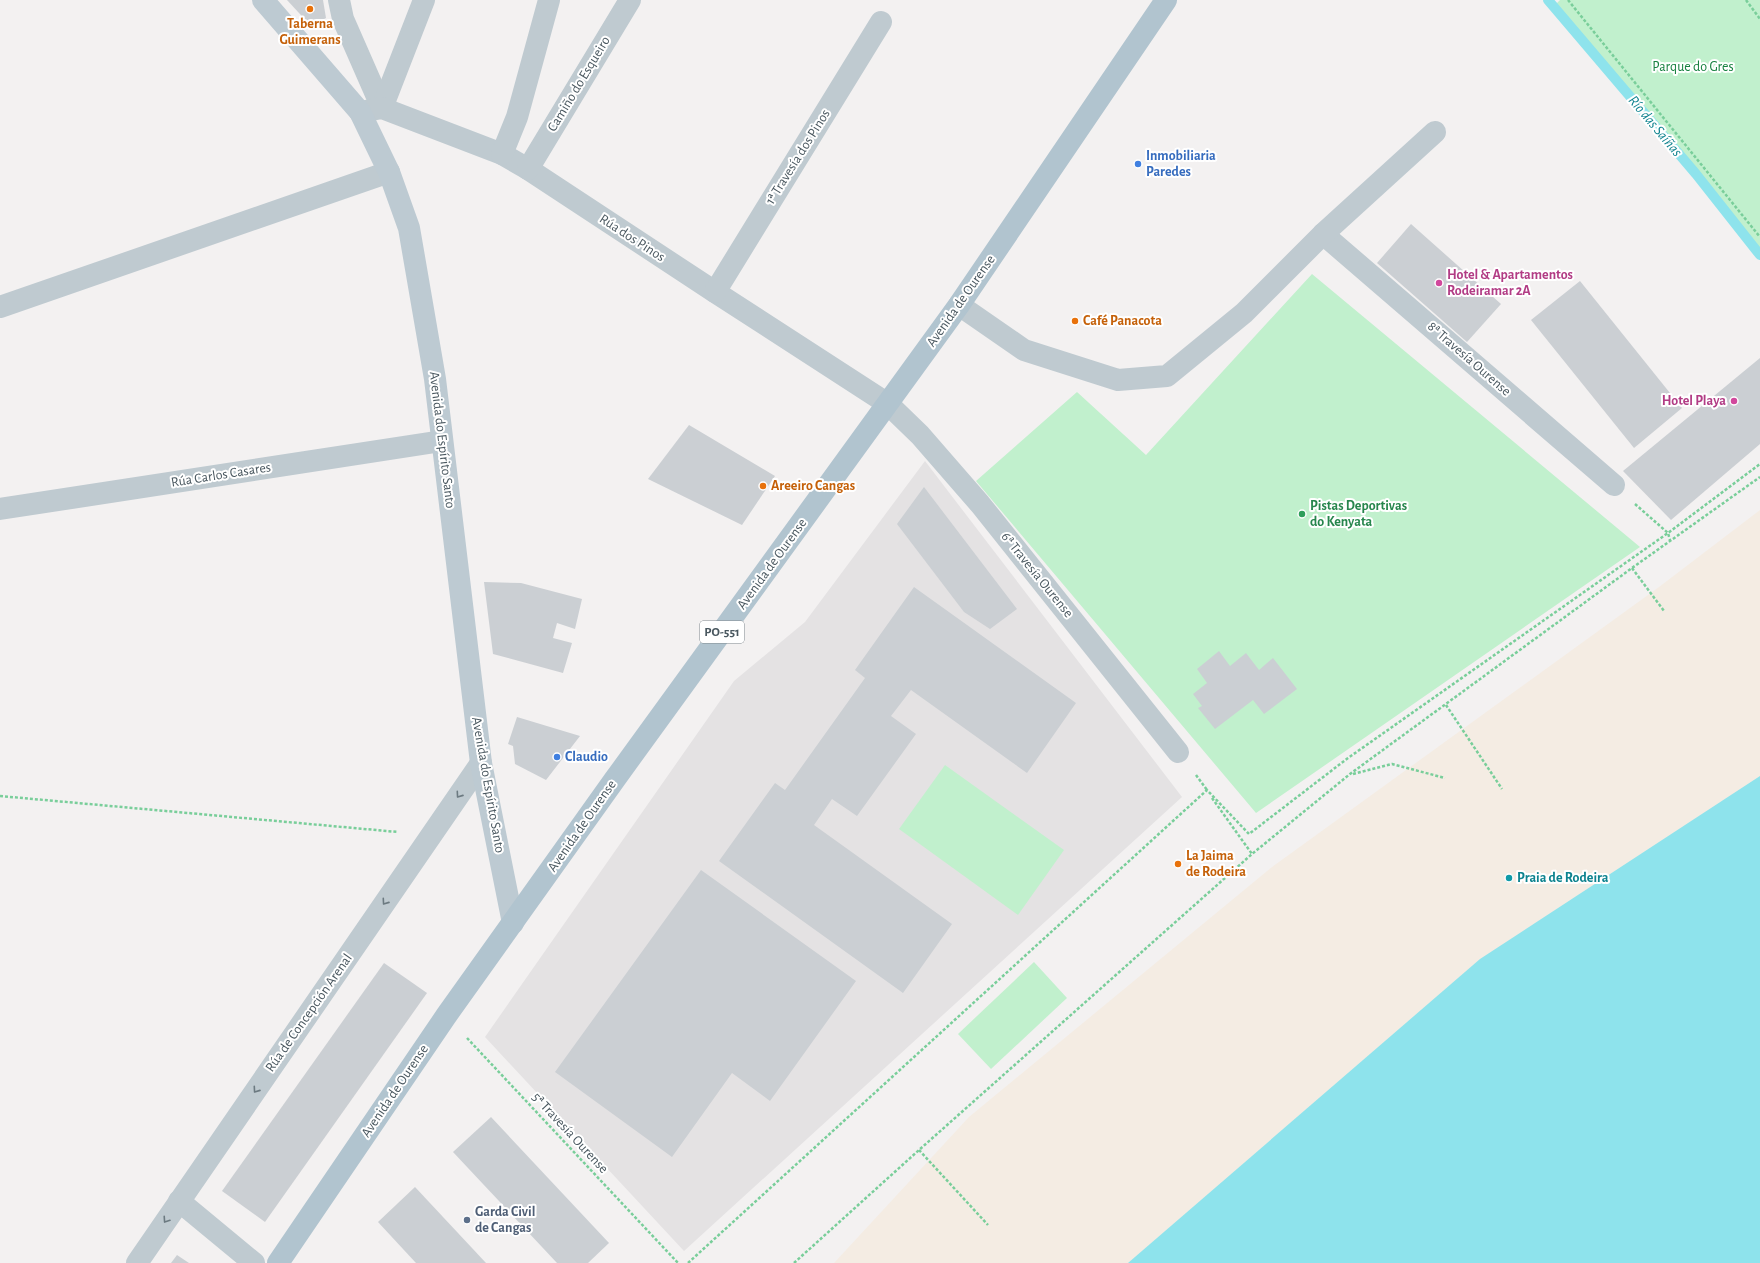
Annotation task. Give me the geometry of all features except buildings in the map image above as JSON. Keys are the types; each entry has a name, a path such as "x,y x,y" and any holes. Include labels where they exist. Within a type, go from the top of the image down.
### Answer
{"main road":[{"name":"Avenida de Ourense","path":"283,1261 446,1016 959,304 1166,0"}],"street":[{"name":"Avenida do Espírito Santo","path":"263,0 360,112 389,172 409,228 435,378 481,763 513,924"},
{"path":"339,0 343,19 382,108"},
{"path":"382,108 424,0"},
{"path":"502,154 517,117 549,0"},
{"name":"Camiño do Esqueiro","path":"528,169 630,0"},
{"name":"1ª Travesía dos Pinos","path":"715,292 881,22"},
{"path":"360,112 382,108"},
{"name":"Rúa dos Pinos","path":"382,108 502,154 528,169 888,404"},
{"path":"959,304 1024,350 1118,380 1168,376 1244,313 1323,234 1435,132"},
{"path":"0,307 389,172"},
{"name":"8ª Travesía Ourense","path":"1323,234 1614,485"},
{"name":"6ª Travesía Ourense","path":"888,404 920,435 980,504 1178,752"},
{"name":"Rúa Carlos Casares","path":"0,509 442,441"},
{"name":"Rúa de Concepción Arenal","path":"137,1263 481,763"},
{"path":"179,1201 254,1263"}],"path":[{"path":"1568,0 1760,237"},
{"path":"1746,0 1760,19"},
{"path":"1207,790 1249,834 1348,758 1668,533 1760,464"},
{"path":"794,1263 1252,854 1350,774 1670,540 1760,477"},
{"path":"1614,485 1668,533 1670,540"},
{"path":"1632,568 1664,610"},
{"path":"1446,704 1502,789"},
{"path":"1178,752 1252,854"},
{"path":"1350,774 1392,764 1444,778"},
{"path":"688,1263 1207,790"},
{"path":"0,796 360,830 432,834"},
{"name":"5ª Travesía Ourense","path":"446,1016 678,1263"},
{"path":"919,1150 988,1225"}],"shaded area":[{"path":"925,461 1182,797 684,1251 485,1037 734,681 805,622"}],"green space":[{"name":"Parque do Gres","path":"1560,0 1760,0 1760,253 1555,5"},
{"name":"Pistas Deportivas do Kenyata","path":"1312,274 1640,547 1256,813 976,481 1077,392 1146,455"},
{"path":"945,765 1064,850 1018,915 899,829"},
{"path":"1034,962 1067,998 991,1069 958,1034"}],"sand":[{"name":"Praia de Rodeira","path":"1760,510 1760,889 1247,1263 834,1263 969,1117 1272,867 1659,587"}],"water":[{"path":"1760,776 1760,1263 1128,1263 1480,959"}],"waterway":[{"name":"Río das Saíñas","path":"1548,0 1696,174 1760,255"}],"place":[{"name":"Taberna Guimerans","path":"310,9"},
{"name":"Inmobiliaria Paredes","path":"1138,164"},
{"name":"Hotel & Apartamentos Rodeiramar 2A","path":"1439,283"},
{"name":"Café Panacota","path":"1075,321"},
{"name":"Hotel Playa","path":"1734,401"},
{"name":"Areeiro Cangas","path":"763,486"},
{"name":"Pistas Deportivas do Kenyata","path":"1302,514"},
{"name":"Claudio","path":"557,757"},
{"name":"La Jaima de Rodeira","path":"1178,864"},
{"name":"Praia de Rodeira","path":"1509,878"},
{"name":"Garda Civil de Cangas","path":"467,1220"}]}
